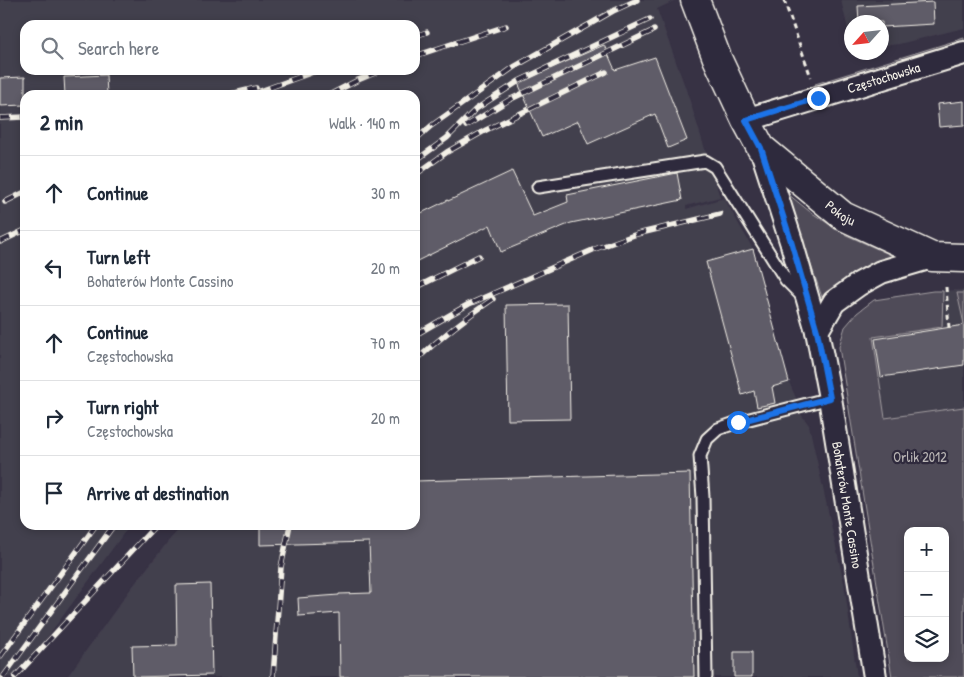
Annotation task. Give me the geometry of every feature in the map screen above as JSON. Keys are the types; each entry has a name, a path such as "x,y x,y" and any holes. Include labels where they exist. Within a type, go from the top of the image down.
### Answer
{"street":[{"path":"695,0 717,58 761,148 817,331"},
{"name":"Częstochowska","path":"746,120 964,53"},
{"name":"Pokoju","path":"761,148 843,216 932,257"},
{"name":"Pokoju","path":"817,331 834,302 858,284 881,272 932,257 964,258"},
{"name":"Bohaterów Monte Cassino","path":"817,331 830,398 875,677"}],"lane":[{"path":"538,187 705,161 715,167 786,280 808,302"},
{"path":"706,677 703,497 700,456 707,439 718,429 738,422 830,398"}],"path":[{"path":"784,0 812,82"},
{"path":"946,287 949,328"}],"shaded area":[{"path":"0,0 676,0 657,9 688,95 720,197 686,206 686,209 724,198 753,249 789,382 800,413 809,425 844,583 857,677 67,677 129,591 178,530 420,530 420,90 20,90 20,530 127,530 18,677 0,677"},
{"path":"841,0 964,0 964,28 899,44 889,45 889,15 845,15"},
{"path":"964,290 964,407 871,420 850,419 839,347 845,327 857,313 874,300 933,291"}],"green space":[{"path":"964,38 964,42 817,87 815,84"},
{"path":"788,194 809,211 844,234 892,257 823,300 805,248 784,198"},
{"name":"Orlik 2012","path":"943,291 942,327 873,337 885,418 964,407 964,677 892,677 839,347 845,327 857,313 874,300"},
{"path":"957,293 964,293 964,324"}],"building":[{"path":"933,2 934,24 889,27 889,15 859,15 858,6"},
{"path":"604,45 615,70 655,57 687,140 668,148 655,114 588,144 578,121 542,137 518,83"},
{"path":"106,75 107,90 65,90 64,77"},
{"path":"25,77 25,90 20,90 20,105 0,106 0,78"},
{"path":"964,101 964,125 939,127 937,104"},
{"path":"512,171 533,216 568,202 567,195 677,173 682,200 571,223 501,252 490,225 420,260 420,214"},
{"path":"753,249 789,382 772,387 775,403 757,407 754,391 742,395 706,262"},
{"path":"568,304 570,419 508,420 506,305"},
{"path":"964,325 964,365 881,377 875,339"},
{"path":"690,473 694,677 340,677 339,613 299,616 298,598 371,593 369,542 260,545 260,530 420,530 420,481"},
{"path":"210,584 212,675 133,677 132,646 177,645 176,585"},
{"path":"734,652 752,652 752,677 734,677"}],"railway":[{"path":"420,136 514,67 613,11 637,0"},
{"path":"420,157 447,138 476,109 519,81 650,19"},
{"path":"420,54 506,26"},
{"path":"466,126 509,100 654,30"},
{"path":"420,34 427,32"},
{"path":"420,171 447,152 486,130 606,72"},
{"path":"263,90 305,75"},
{"path":"339,90 370,75"},
{"path":"247,90 256,88"},
{"path":"0,118 20,117"},
{"path":"5,202 20,194"},
{"path":"420,332 469,304 595,249 637,234 720,214"},
{"path":"0,242 20,232"},
{"path":"420,286 479,256"},
{"path":"420,357 453,328 493,299"},
{"path":"0,657 92,530"},
{"path":"3,677 110,530"},
{"path":"15,677 151,530"},
{"path":"273,677 281,567 289,530"}],"route":[{"path":"738,422 830,398 817,331 791,241 761,148 746,120 818,98"}]}
